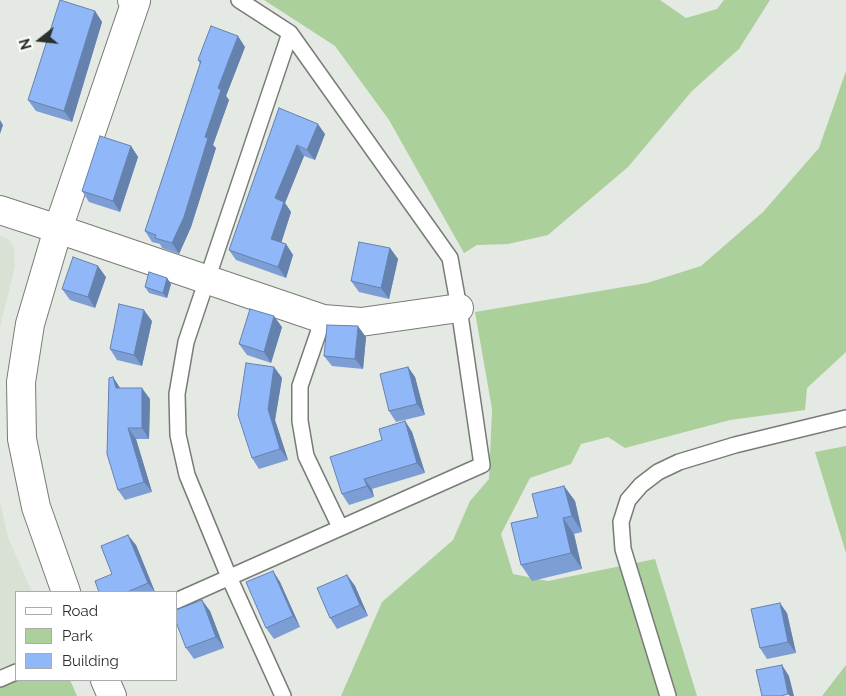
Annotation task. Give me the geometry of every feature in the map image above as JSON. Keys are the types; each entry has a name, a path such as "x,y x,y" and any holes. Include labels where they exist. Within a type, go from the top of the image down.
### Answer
{"street":[{"path":"66,591 36,507 22,439 21,382 30,324 58,229 135,0"},
{"path":"0,210 323,319 361,322 460,308"},
{"path":"105,681 112,696"}],"lane":[{"path":"178,600 482,464 460,308 450,258 290,33 239,0"},
{"path":"283,696 229,578 187,475 178,435 177,394 186,342 290,33"},
{"path":"323,319 300,386 300,421 306,456 340,527"},
{"path":"668,696 623,549 621,522 628,500 641,484 658,472 679,462 735,445 846,418"},
{"path":"0,679 15,672"}],"shaded area":[{"path":"0,236 9,239 14,248 15,267 0,327"},
{"path":"0,502 8,537 32,591 15,591 15,676 0,683"}],"green space":[{"path":"264,0 660,0 686,18 717,9 724,0 770,0 739,49 692,91 628,167 548,235 508,244 477,245 464,253 389,120 335,46"},
{"path":"846,71 846,352 807,388 805,410 730,420 625,448 608,437 581,444 571,464 530,478 501,534 513,574 548,581 655,559 697,696 341,696 382,602 453,540 470,501 489,479 492,409 475,312 647,283 701,266 763,212 819,148"},
{"path":"846,446 846,553 815,452"},
{"path":"846,665 846,696 822,696"},
{"path":"15,680 70,681 77,696 0,696 0,683"}],"building":[{"path":"60,0 95,11 64,111 28,100"},
{"path":"211,26 238,36 218,88 221,90 205,137 208,138 184,217 172,243 155,238 156,235 145,231 201,61 198,60"},
{"path":"279,108 318,124 307,150 297,145 275,198 284,202 271,239 286,244 278,267 229,250"},
{"path":"100,136 131,146 113,201 82,191"},
{"path":"359,242 390,248 381,288 351,281"},
{"path":"73,257 98,266 88,297 62,289"},
{"path":"149,272 167,278 163,293 145,287"},
{"path":"119,304 144,310 134,355 110,349"},
{"path":"250,309 274,316 264,352 239,344"},
{"path":"327,325 358,326 355,359 324,356"},
{"path":"246,363 274,367 268,409 280,449 252,458 238,415"},
{"path":"408,367 417,404 389,411 380,374"},
{"path":"113,377 116,388 142,388 142,428 128,428 144,482 118,490 107,454 109,378"},
{"path":"405,421 417,463 364,479 367,486 342,494 330,457 382,440 379,429"},
{"path":"564,486 572,516 563,518 571,553 521,565 511,523 538,517 532,494"},
{"path":"128,535 148,583 129,591 99,591 95,581 112,574 101,546"},
{"path":"273,571 293,616 266,628 246,582"},
{"path":"347,575 360,605 330,618 317,588"},
{"path":"202,600 216,637 186,648 178,627 178,609"},
{"path":"780,603 788,642 760,648 751,609"},
{"path":"782,665 788,694 762,696 756,670"}]}
